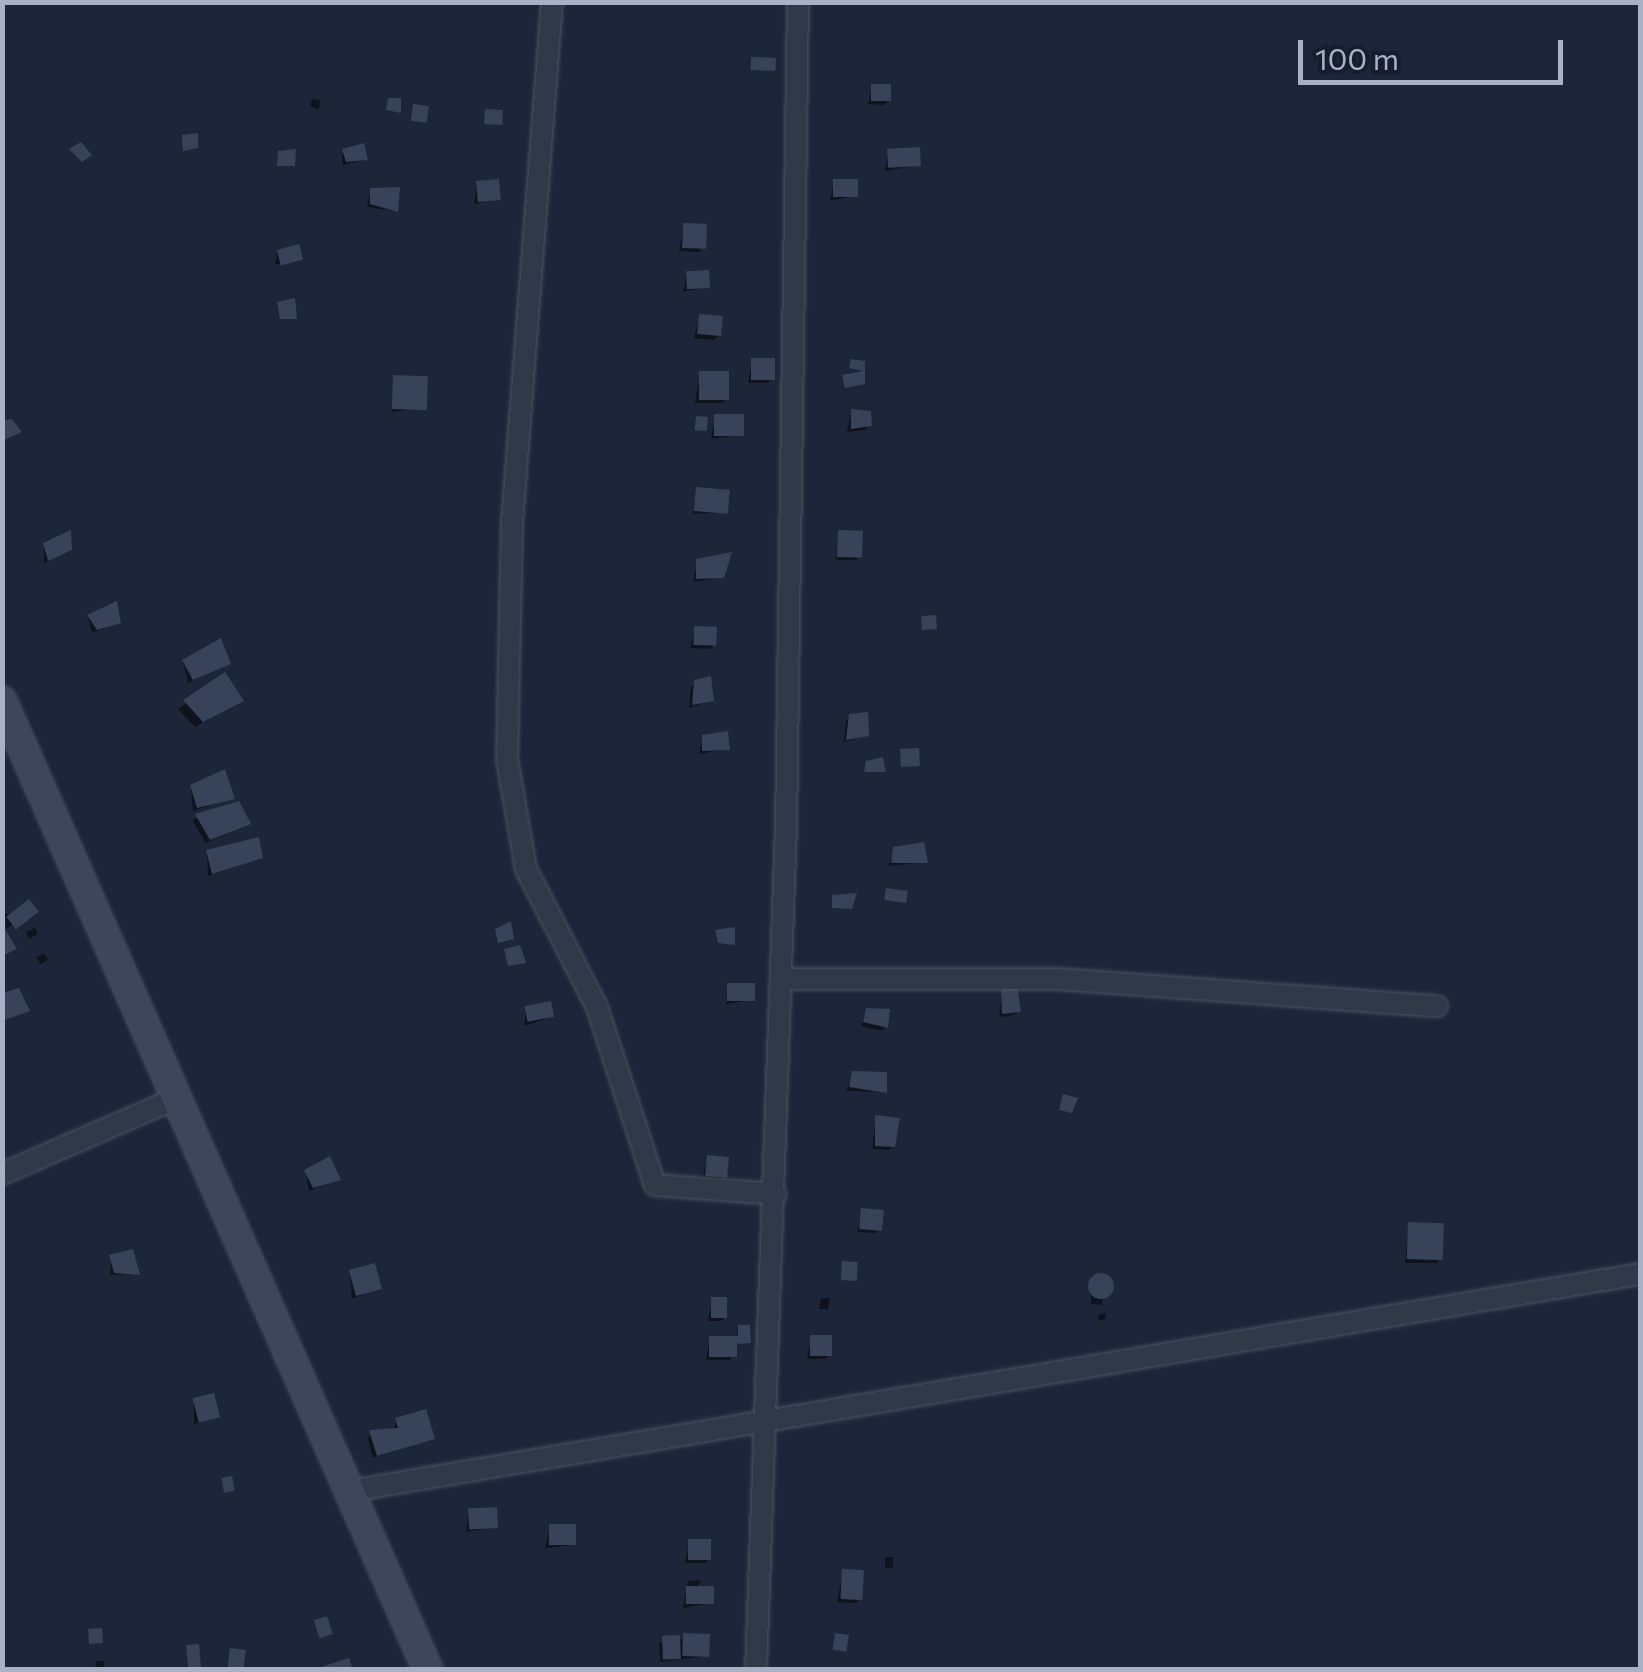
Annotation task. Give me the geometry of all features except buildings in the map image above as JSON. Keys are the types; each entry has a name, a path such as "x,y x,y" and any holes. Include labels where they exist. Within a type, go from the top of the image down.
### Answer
{"main road":[{"path":"6,717 178,1098 428,1670"}],"street":[{"path":"552,2 512,522 506,759 526,869 597,1008 655,1185 776,1194"},
{"path":"756,1670 770,1420 782,979 798,2"},
{"path":"782,979 1057,979 1438,1006"},
{"path":"2,1174 178,1098"},
{"path":"350,1491 1640,1274"}]}
